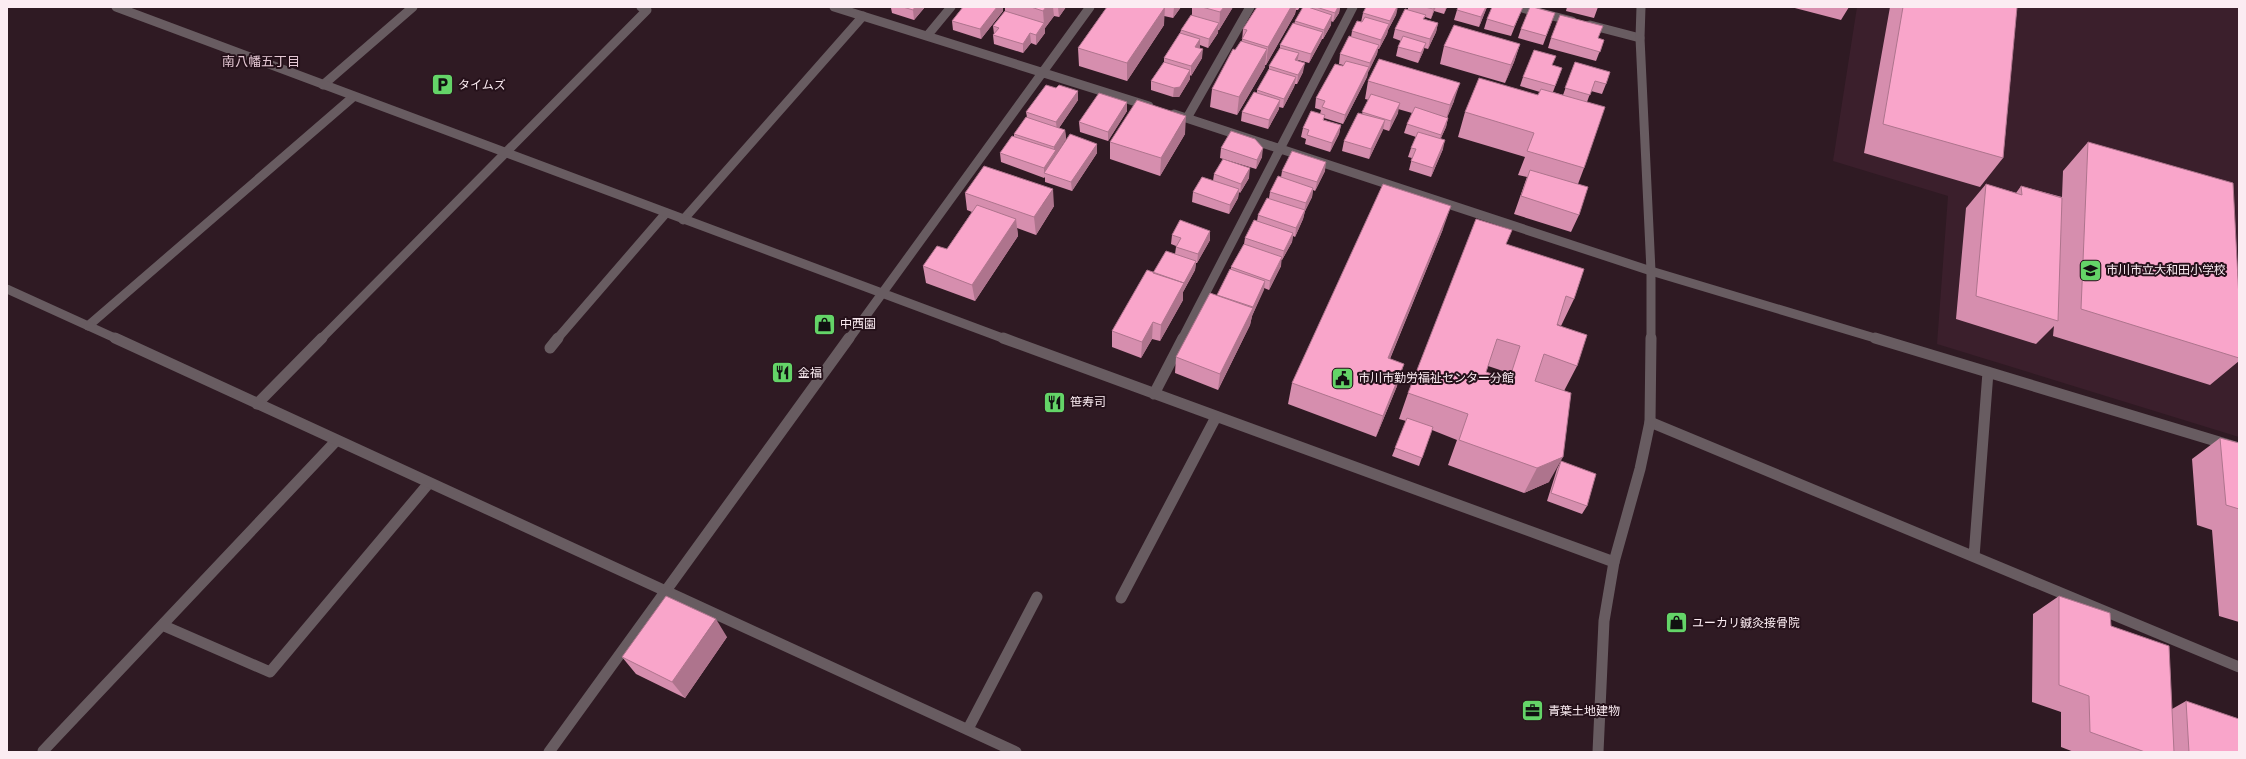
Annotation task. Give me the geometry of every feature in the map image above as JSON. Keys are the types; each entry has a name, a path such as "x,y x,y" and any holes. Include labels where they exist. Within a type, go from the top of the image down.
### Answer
{"street":[{"path":"116,7 881,294 1614,562"},
{"path":"323,85 413,7"},
{"path":"257,404 647,10 641,7"},
{"path":"834,7 1042,71 1651,271 2239,448"},
{"path":"927,36 951,7"},
{"path":"549,752 1042,71 1090,7"},
{"path":"1187,118 1250,7"},
{"path":"1154,394 1353,7"},
{"path":"1518,7 1640,38"},
{"path":"1598,752 1604,621 1614,562 1640,469 1650,422 1651,271 1640,38 1641,7"},
{"path":"682,220 863,16"},
{"path":"88,326 354,97"},
{"path":"550,348 666,214"},
{"path":"7,289 1016,752"},
{"path":"1974,557 1988,372"},
{"path":"1121,598 1216,417"},
{"path":"1650,422 2239,667"},
{"path":"43,752 336,441"},
{"path":"162,625 270,672 429,483"},
{"path":"968,729 1037,597"}],"shaded area":[{"name":"市川市立大和田小学校","path":"1857,7 2239,7 2239,437 1937,344 1948,196 1833,161"}],"building":[{"path":"903,7 915,7 913,10"},
{"path":"963,7 997,7 980,29 952,21"},
{"path":"1031,7 1046,7 1043,11"},
{"path":"1107,7 1165,7 1127,63 1078,48"},
{"path":"1202,7 1224,7 1220,12"},
{"path":"1257,7 1291,7 1268,47 1242,39 1247,30 1243,29"},
{"path":"1303,7 1308,7 1332,15 1324,30 1295,21"},
{"path":"1316,7 1338,7 1335,13"},
{"path":"1366,7 1397,7 1390,21 1363,13"},
{"path":"1458,7 1486,7 1481,17 1457,10"},
{"path":"1492,7 1523,7 1514,27 1487,19"},
{"path":"1530,7 1555,13 1546,36 1521,29"},
{"path":"1903,7 2017,7 2003,158 1883,124"},
{"path":"1405,9 1426,15 1423,19 1438,23 1430,39 1395,29"},
{"path":"1005,11 1044,23 1036,35 1030,33 1023,44 993,35 999,28 993,26"},
{"path":"1191,15 1219,23 1209,39 1181,30"},
{"path":"1560,15 1603,26 1598,38 1604,40 1600,52 1551,38"},
{"path":"1365,17 1389,24 1381,40 1352,31 1357,21 1362,22"},
{"path":"1293,23 1323,32 1311,54 1280,45"},
{"path":"1454,25 1520,44 1511,65 1444,46"},
{"path":"1180,33 1200,39 1195,47 1203,49 1191,66 1164,58"},
{"path":"1349,36 1379,45 1370,63 1340,54"},
{"path":"1403,36 1426,43 1421,53 1398,47"},
{"path":"1241,41 1267,49 1239,97 1212,89 1233,49 1235,50"},
{"path":"1280,48 1299,53 1295,60 1305,63 1298,75 1269,66"},
{"path":"1534,50 1556,56 1552,65 1562,68 1555,86 1523,77"},
{"path":"1379,59 1460,83 1450,105 1368,81"},
{"path":"1346,61 1369,67 1345,115 1322,107 1325,101 1316,98 1335,64 1343,66"},
{"path":"1164,62 1190,70 1180,87 1174,88 1151,81"},
{"path":"1575,62 1610,72 1606,84 1595,81 1590,95 1565,88"},
{"path":"1269,69 1296,77 1284,99 1257,90"},
{"path":"1479,78 1538,95 1541,89 1605,107 1584,168 1527,151 1534,133 1465,112"},
{"path":"1046,85 1056,88 1059,85 1078,91 1056,122 1026,112"},
{"path":"1254,92 1280,100 1269,120 1242,112"},
{"path":"1099,93 1127,102 1108,132 1079,122"},
{"path":"1371,94 1400,103 1391,121 1362,112"},
{"path":"1137,100 1186,116 1161,158 1110,142"},
{"path":"1415,107 1448,118 1441,135 1407,124"},
{"path":"1311,111 1325,115 1323,120 1341,125 1332,143 1307,135 1309,130 1303,128"},
{"path":"1358,113 1385,120 1371,149 1344,141"},
{"path":"1026,117 1065,130 1054,147 1014,134"},
{"path":"1231,131 1255,139 1263,148 1257,160 1221,148"},
{"path":"1418,132 1445,140 1433,168 1411,161 1416,149 1411,148"},
{"path":"1070,134 1097,144 1071,182 1044,173"},
{"path":"1012,136 1056,150 1044,168 1000,153"},
{"path":"2088,142 2233,183 2239,299 2239,358 2081,309"},
{"path":"1292,151 1326,162 1317,182 1282,171"},
{"path":"1223,159 1250,168 1241,184 1214,174"},
{"path":"984,166 1053,189 1034,217 965,193"},
{"path":"1530,170 1588,187 1579,215 1521,196"},
{"path":"1278,176 1313,188 1306,203 1270,192"},
{"path":"1202,177 1239,189 1230,205 1193,192"},
{"path":"1383,184 1451,206 1388,358 1404,364 1383,416 1292,383"},
{"path":"1986,184 2022,195 2021,186 2062,198 2058,321 1976,296"},
{"path":"1267,198 1305,210 1296,228 1258,215"},
{"path":"977,205 1016,219 972,285 923,266 937,246 947,249"},
{"path":"1476,219 1512,230 1506,244 1584,269 1574,299 1566,296 1557,325 1587,335 1577,366 1544,354 1535,381 1571,393 1563,457 1537,468 1459,440 1468,414 1408,393","holes":["1497,339 1520,346 1509,380 1486,372"]},
{"path":"1180,220 1210,231 1198,254 1176,247 1181,238 1172,235"},
{"path":"1254,220 1293,233 1284,251 1245,238"},
{"path":"1244,244 1282,257 1270,281 1231,267"},
{"path":"1166,251 1196,261 1184,283 1153,273"},
{"path":"1230,269 1265,281 1253,307 1217,295"},
{"path":"1147,270 1184,283 1161,325 1153,322 1142,342 1112,331"},
{"path":"1210,293 1253,308 1220,374 1176,357"},
{"path":"1407,418 1433,427 1422,458 1395,448"},
{"path":"2220,438 2239,443 2239,509 2226,505"},
{"path":"1561,461 1596,474 1587,506 1551,493"},
{"path":"666,596 716,619 672,682 622,657"},
{"path":"2059,596 2110,613 2111,626 2169,646 2174,752 2145,752 2090,732 2089,696 2059,685"},
{"path":"2186,701 2239,719 2239,752 2189,752"}],"place":[{"name":"タイムズ","path":"442,85"},
{"name":"市川市立大和田小学校","path":"2091,270"},
{"name":"中西園","path":"825,324"},
{"name":"金福","path":"783,373"},
{"name":"市川市勤労福祉センター分館","path":"1343,378"},
{"name":"笹寿司","path":"1055,402"},
{"name":"ユーカリ鍼灸接骨院","path":"1677,623"},
{"name":"青葉土地建物","path":"1533,711"}],"district":[{"name":"南八幡五丁目","path":"261,61"}]}
